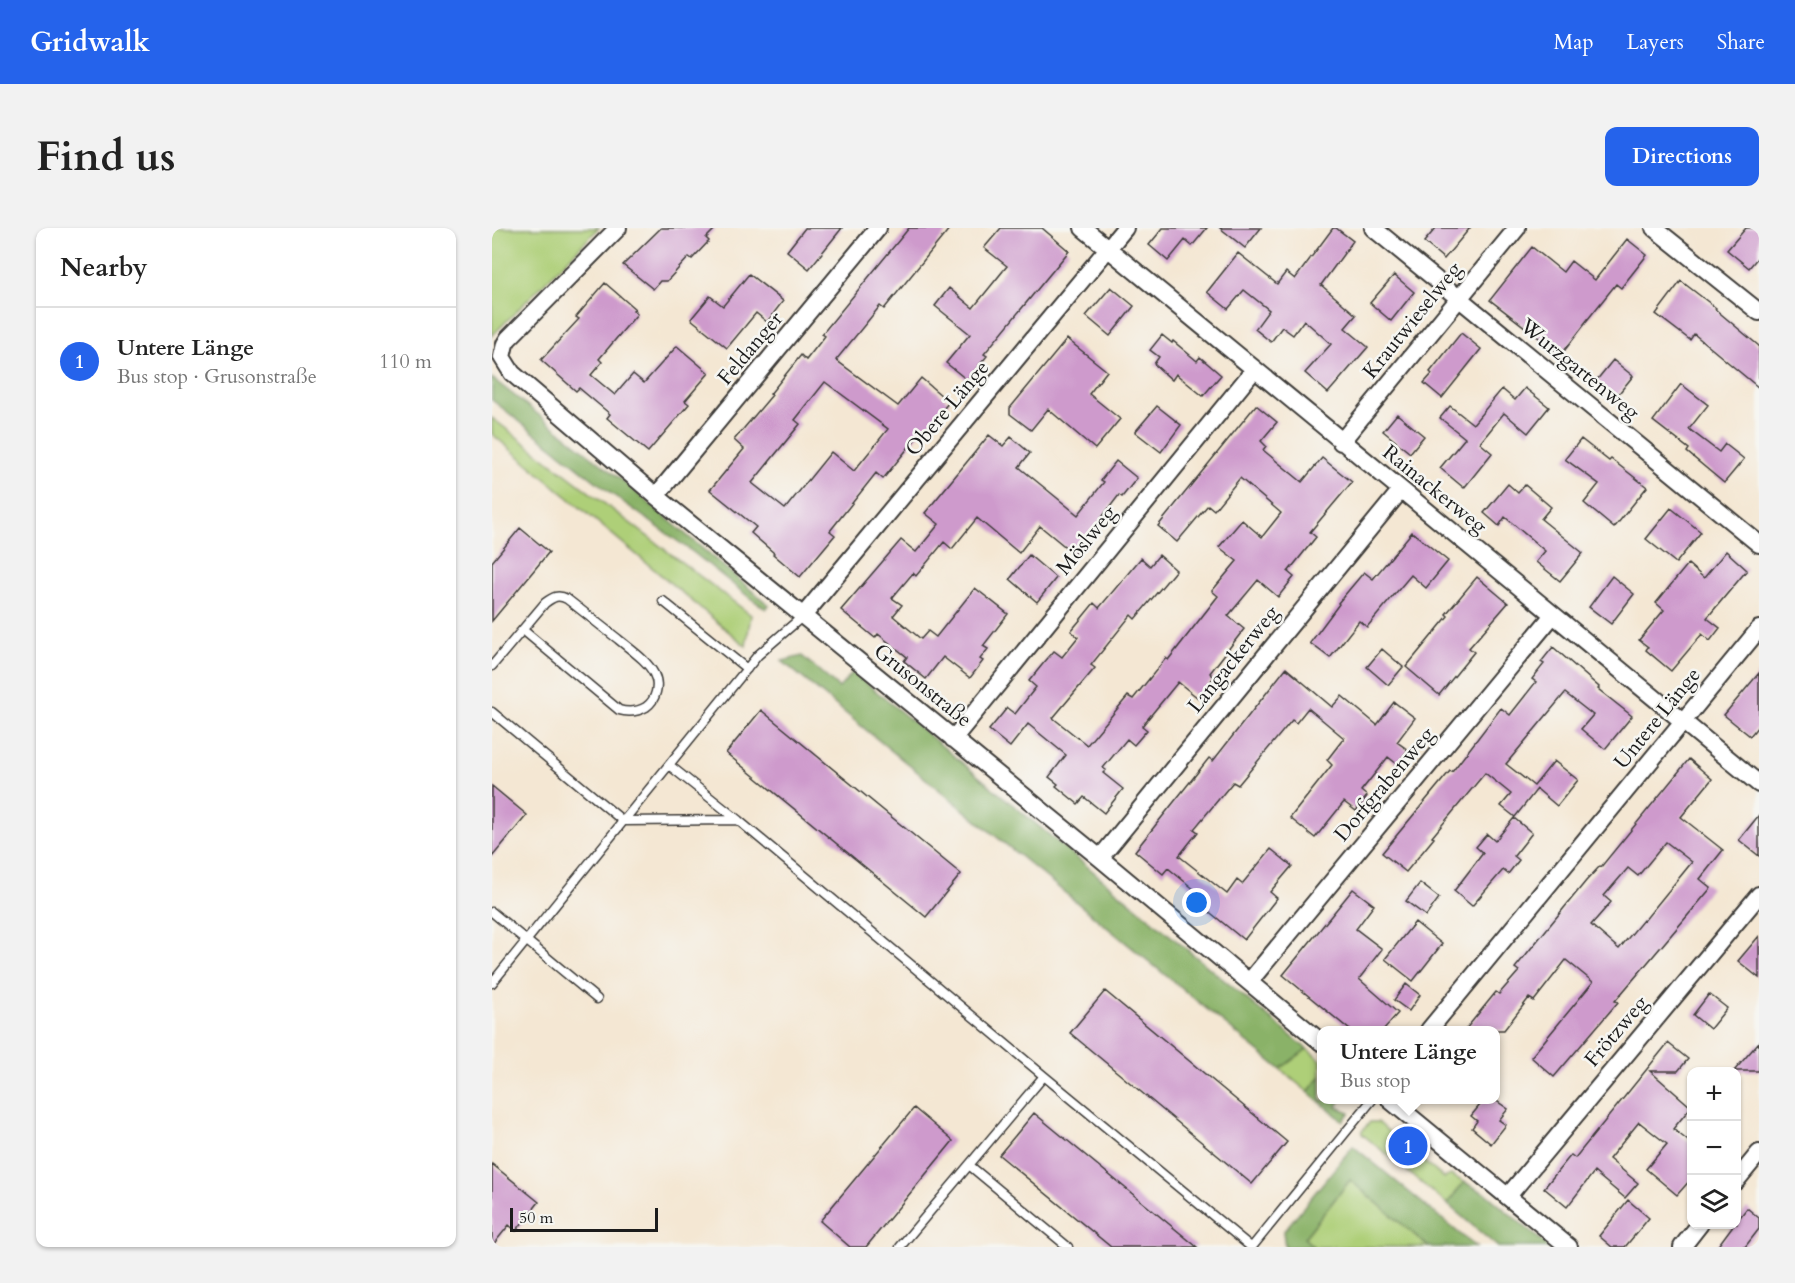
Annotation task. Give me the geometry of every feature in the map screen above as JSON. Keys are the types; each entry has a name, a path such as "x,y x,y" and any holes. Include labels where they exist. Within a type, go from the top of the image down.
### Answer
{"street":[{"name":"Grusonstraße","path":"618,228 508,339 502,357 512,374 656,496 1100,858 1317,1039"},
{"name":"Feldanger","path":"656,496 878,228"},
{"name":"Rainackerweg","path":"1083,228 1759,784"},
{"name":"Obere Länge","path":"803,616 1125,228"},
{"name":"Wurzgartenweg","path":"1373,228 1759,544"},
{"name":"Krautwieselweg","path":"1341,442 1517,228"},
{"path":"1654,228 1759,312"},
{"name":"Möslweg","path":"953,739 1254,369"},
{"name":"Langackerweg","path":"1100,858 1401,490"},
{"name":"Dorfgrabenweg","path":"1249,982 1553,615"},
{"name":"Untere Länge","path":"1432,1026 1759,629"},
{"name":"Frötzweg","path":"1508,1197 1759,895"},
{"path":"1395,1104 1569,1247"},
{"path":"1741,1175 1759,1153"},
{"path":"1682,1247 1697,1229"}],"lane":[{"path":"492,666 545,603 554,597 561,596 641,658 656,677 656,695 652,703 639,710 626,712 620,710 523,630"},
{"path":"663,601 747,669"},
{"path":"492,983 758,655 803,616"},
{"path":"492,712 622,821 738,820"},
{"path":"669,765 1251,1247 1369,1104"},
{"path":"492,912 597,999"},
{"path":"900,1247 1044,1076"},
{"path":"969,1165 1068,1247"}],"green space":[{"path":"492,228 599,228 492,336"},
{"path":"492,378 623,481 769,605 766,609 612,494 492,400"},
{"path":"492,418 751,615 746,646 492,434"},
{"path":"802,656 839,688 853,672 1307,1049 1280,1069 782,661"},
{"path":"1307,1049 1317,1057 1317,1081 1308,1092 1280,1069"},
{"path":"1317,1081 1317,1099 1308,1092"},
{"path":"1322,1104 1339,1104 1337,1107 1350,1112 1343,1121"},
{"path":"1370,1122 1378,1122 1401,1143 1399,1146 1410,1155 1413,1153 1444,1178 1451,1175 1464,1182 1447,1204 1362,1134"},
{"path":"1353,1146 1476,1247 1429,1247 1350,1180 1304,1238 1314,1247 1285,1247 1283,1232"},
{"path":"1350,1180 1429,1247 1314,1247 1304,1238"},
{"path":"1464,1182 1485,1193 1549,1247 1498,1247 1447,1204"}],"building":[{"path":"661,228 716,228 706,238 709,241 692,259 689,257 667,281 660,281 653,289 623,265"},
{"path":"805,228 842,228 809,269 787,251"},
{"path":"909,228 950,228 884,309 880,306 836,360 898,406 921,378 949,402 883,479 876,473 830,531 835,535 800,577 751,533 756,527 710,490 744,449 734,440 772,395 770,394 801,355 806,360 825,336 822,334","holes":["825,382 888,429 854,471 831,452 785,509 752,483 800,424 795,420"]},
{"path":"1001,228 1042,228 1069,251 984,354 987,356 967,380 946,363 970,334 935,306 949,288 973,308 1007,266 984,248"},
{"path":"1163,228 1207,228 1192,246 1185,240 1168,261 1149,245"},
{"path":"1220,228 1261,228 1245,248"},
{"path":"1333,228 1353,241 1321,285 1356,315 1345,328 1368,347 1328,393 1305,373 1331,344 1304,320 1293,335 1282,327 1271,342 1255,329 1269,310 1244,290 1228,309 1207,292 1238,253 1277,284 1286,272 1295,279"},
{"path":"1436,228 1470,228 1444,259 1424,242"},
{"path":"1746,228 1759,228 1759,256 1749,268 1727,250"},
{"path":"1627,239 1647,255 1621,288 1616,284 1561,355 1490,300 1532,247 1563,272 1571,261 1595,280"},
{"path":"749,274 783,301 767,322 756,313 727,348 691,319 710,296 723,306"},
{"path":"1394,275 1414,292 1391,321 1370,303"},
{"path":"1681,281 1759,346 1759,388 1694,334 1690,340 1656,314"},
{"path":"605,283 635,309 633,310 637,314 599,359 602,362 591,375 615,395 633,374 644,383 677,346 709,373 685,401 689,404 648,452 607,418 610,414 579,388 576,391 541,360 579,319 576,317"},
{"path":"1111,287 1134,306 1110,336 1086,316"},
{"path":"1461,333 1481,349 1442,398 1424,383"},
{"path":"1162,335 1197,361 1200,357 1221,375 1203,396 1176,374 1172,380 1154,364 1159,357 1150,350"},
{"path":"1067,339 1107,371 1089,394 1120,419 1095,449 1048,409 1031,430 1010,414 1010,408"},
{"path":"1613,360 1633,376 1616,397 1596,381"},
{"path":"1681,384 1708,405 1689,429 1719,452 1725,444 1744,459 1724,483 1687,452 1689,449 1653,421"},
{"path":"1525,388 1549,407 1528,433 1504,413 1480,443 1492,453 1464,488 1440,468 1465,438 1440,418 1450,406 1473,424 1502,389 1515,400"},
{"path":"1256,405 1277,422 1261,441 1266,446 1263,450 1302,482 1322,458 1352,482 1310,532 1316,537 1288,572 1294,577 1278,597 1258,580 1228,616 1244,629 1210,673 1214,677 1198,698 1178,682 1142,726 1147,730 1134,745 1127,739 1103,768 1106,770 1103,773 1123,789 1104,813 1084,797 1078,804 1056,786 1058,784 1049,777 1066,755 1028,724 1010,747 989,730 1007,708 1015,714 1036,687 1029,681 1054,651 1062,657 1078,637 1071,631 1094,603 1099,608 1141,558 1150,566 1159,555 1176,570 1135,619 1131,615 1091,665 1095,668 1053,718 1087,745 1128,696 1133,699 1166,658 1168,660 1218,596 1212,591 1237,561 1219,547 1242,520 1262,537 1281,513 1240,478 1214,510 1208,505 1177,542 1158,526"},
{"path":"1157,406 1181,425 1161,452 1135,432"},
{"path":"1397,414 1424,436 1410,453 1383,431"},
{"path":"989,435 1003,446 1011,437 1030,453 1019,467 1078,515 1104,482 1101,480 1116,461 1137,478 1122,497 1119,495 1074,554 1040,526 1019,553 977,518 952,549 944,542 916,576 913,573 892,598 902,605 893,616 921,639 928,631 936,637 975,588 1008,614 983,646 988,649 980,659 983,661 970,678 943,657 926,679 904,661 907,657 878,634 875,638 841,610 901,540 916,552 939,524 925,513"},
{"path":"1581,439 1647,487 1614,528 1584,503 1599,484 1565,459"},
{"path":"1508,484 1518,493 1525,485 1551,507 1541,519 1583,553 1560,581 1536,562 1545,551 1505,517 1499,526 1484,513"},
{"path":"1671,508 1701,532 1676,563 1646,539"},
{"path":"520,528 549,552 492,621 492,562"},
{"path":"1412,532 1448,561 1426,588 1411,575 1367,627 1359,621 1330,658 1310,643 1338,603 1364,572 1373,579"},
{"path":"1726,551 1747,570 1707,618 1720,628 1710,641 1702,634 1671,671 1646,650 1648,647 1639,640 1664,610 1656,603 1688,564 1704,578"},
{"path":"1029,555 1056,578 1037,602 1010,579"},
{"path":"1612,576 1634,594 1611,624 1589,607"},
{"path":"1477,577 1508,603 1469,648 1474,652 1439,695 1406,667"},
{"path":"1553,647 1599,687 1598,689 1632,716 1605,749 1581,729 1593,715 1565,693 1506,764 1534,786 1554,761 1578,780 1557,806 1537,789 1515,817 1501,806 1511,794 1485,773 1406,872 1382,853 1450,771 1452,772 1501,708 1510,715 1536,682 1532,679 1544,664 1541,662"},
{"path":"1382,649 1403,667 1388,685 1367,667"},
{"path":"1286,668 1332,707 1342,696 1377,725 1394,702 1415,718 1397,742 1408,750 1397,764 1388,757 1361,791 1367,796 1356,811 1344,802 1315,838 1290,818 1332,765 1327,760 1344,738 1308,708 1296,723 1292,720 1238,785 1233,782 1194,829 1198,832 1179,856 1227,894 1237,880 1242,884 1271,849 1292,866 1270,892 1277,898 1244,940 1196,901 1201,895 1168,868 1163,874 1135,851 1209,758 1213,761"},
{"path":"1759,673 1759,725 1750,736 1724,715"},
{"path":"761,710 961,874 926,917 726,753"},
{"path":"1689,759 1712,779 1681,817 1723,850 1700,879 1711,888 1554,1077 1531,1057 1593,982 1566,960 1534,1001 1529,998 1504,1030 1500,1030 1500,1026 1468,1026 1496,992 1499,994 1519,971 1515,968","holes":["1666,842 1692,862 1619,949 1591,925 1611,902 1604,896 1628,868 1638,876"]},
{"path":"492,786 527,815 492,857"},
{"path":"1759,815 1759,856 1739,840"},
{"path":"1514,818 1532,833 1514,856 1519,860 1508,874 1503,870 1472,906 1454,891 1483,853 1476,847 1487,834 1495,841"},
{"path":"1420,883 1439,898 1426,916 1406,901"},
{"path":"1353,889 1374,905 1356,929 1382,949 1359,979 1398,1013 1387,1026 1345,1026 1283,975"},
{"path":"1415,922 1442,944 1413,981 1385,959"},
{"path":"1759,936 1759,978 1738,961"},
{"path":"1406,984 1420,995 1409,1011 1394,1000"},
{"path":"1105,991 1287,1142 1252,1184 1070,1033"},
{"path":"1709,994 1727,1008 1710,1029 1693,1015"},
{"path":"1759,1042 1759,1071 1741,1071 1741,1067 1737,1067"},
{"path":"1668,1043 1688,1059 1678,1071 1650,1071 1687,1103 1687,1112 1673,1129 1687,1140 1687,1184 1677,1195 1646,1169 1667,1144 1639,1122 1609,1159 1638,1183 1625,1198 1594,1172 1567,1207 1544,1188 1571,1155 1575,1158"},
{"path":"1500,1103 1508,1109 1499,1120 1506,1125 1491,1144 1472,1128 1477,1121 1471,1116 1481,1104"},
{"path":"914,1108 953,1141 866,1247 850,1247 820,1221"},
{"path":"1034,1113 1197,1247 1111,1247 999,1155"},
{"path":"492,1164 539,1202 516,1231 509,1225 492,1246"},
{"path":"1628,1200 1649,1218 1625,1247 1612,1247 1599,1236"},
{"path":"1747,1208 1759,1218 1759,1229 1745,1247 1717,1247 1730,1229 1741,1229 1741,1216"}],"place":[{"name":"Untere Länge","path":"1408,1146"}]}
